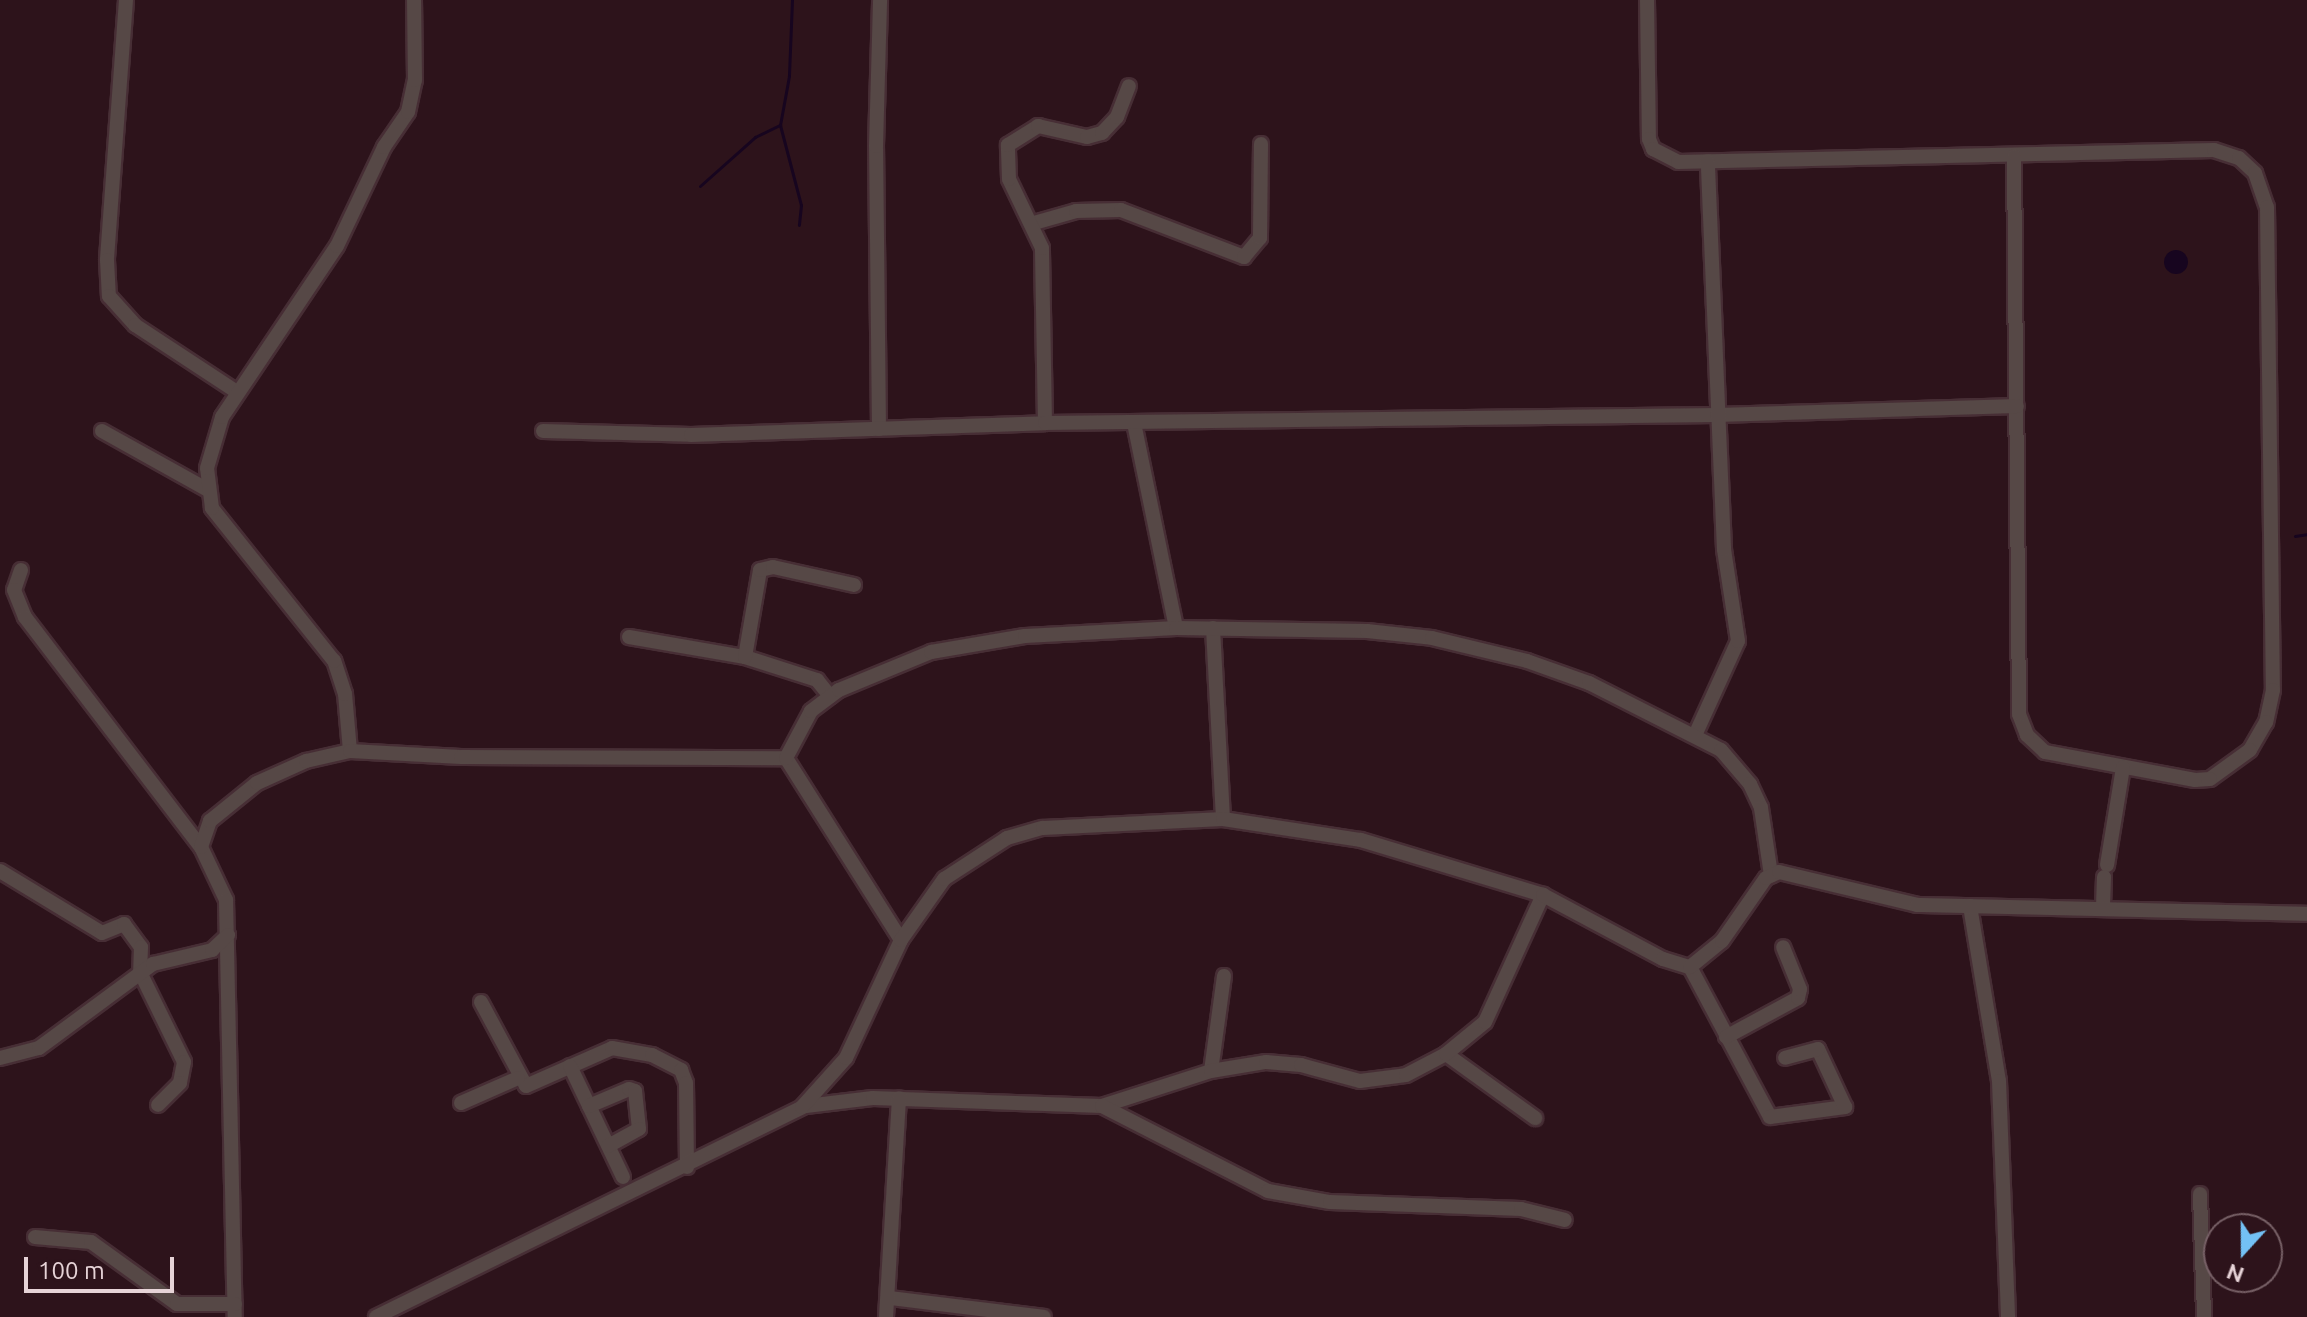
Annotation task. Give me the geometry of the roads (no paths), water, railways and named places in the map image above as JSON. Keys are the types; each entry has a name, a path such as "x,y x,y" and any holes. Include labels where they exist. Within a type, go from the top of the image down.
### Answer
{"street":[{"path":"126,0 107,260 109,296 135,325 237,392"},
{"path":"206,489 216,432 237,392 337,246 384,147 408,112 415,80 414,0"},
{"path":"879,429 876,146 880,0"},
{"path":"1647,0 1649,139 1664,157 1708,161 2214,150 2249,166 2265,195 2274,656 2266,722 2239,762 2210,779 2045,752 2027,735 2019,714 2014,156"},
{"path":"1045,423 1042,248 1034,223 1009,179 1008,145 1038,126 1087,137 1102,133 1117,117 1129,86"},
{"path":"1034,223 1076,211 1121,210 1244,257 1260,238 1261,144"},
{"path":"1696,733 1738,641 1725,560 1708,161"},
{"path":"543,431 677,435 1045,423 1717,415 2017,406"},
{"path":"1134,423 1176,628"},
{"path":"102,431 206,489 227,529 334,661 345,694 350,751"},
{"path":"745,657 760,570 773,567 854,585"},
{"path":"21,570 14,590 25,617 201,847 226,900 235,1311 177,1304 91,1242 35,1237"},
{"path":"1213,628 1223,819"},
{"path":"786,758 811,711 830,696 897,664 968,643 1213,628 1367,631 1481,648 1589,683 1696,733 1721,750 1750,784 1765,824 1771,875 1722,941 1690,967"},
{"path":"629,637 745,657 817,680 830,696"},
{"path":"201,847 210,821 257,783 306,761 350,751 461,757 786,758"},
{"path":"786,758 901,940"},
{"path":"2103,906 2123,767"},
{"path":"802,1107 846,1058 901,940 944,879 1007,838 1069,825 1223,819 1375,843 1543,895 1663,959 1690,967 1770,1117 1845,1107 1818,1049 1785,1058"},
{"path":"0,871 102,933 124,924 141,947 140,972 184,1062 180,1083 158,1105"},
{"path":"1771,875 1789,873 1917,905 2103,906 2307,914"},
{"path":"376,1317 687,1167 802,1107 847,1098 1102,1106 1211,1071 1285,1062 1372,1081 1406,1075 1446,1054 1491,1013 1543,895"},
{"path":"1970,906 1999,1081 2008,1317"},
{"path":"0,1058 39,1048 140,972 170,958 202,952 228,935"},
{"path":"1726,1037 1798,998 1800,989 1783,947"},
{"path":"202,952 229,968"},
{"path":"1211,1071 1224,976"},
{"path":"481,1002 518,1078 529,1087 612,1048 652,1055 681,1070 686,1083 687,1167"},
{"path":"1446,1054 1535,1118"},
{"path":"570,1066 623,1177"},
{"path":"461,1103 518,1078"},
{"path":"589,1106 629,1089 635,1091 639,1129 608,1146"},
{"path":"886,1317 890,1298 899,1098"},
{"path":"1102,1106 1268,1191 1330,1202 1530,1209 1565,1220"},
{"path":"2200,1194 2204,1317"},
{"path":"890,1298 1044,1317"}],"waterway":[{"path":"792,0 789,76 780,125 801,205 799,225"},
{"path":"700,186 755,137 780,125"},
{"path":"2295,536 2307,534"}]}
